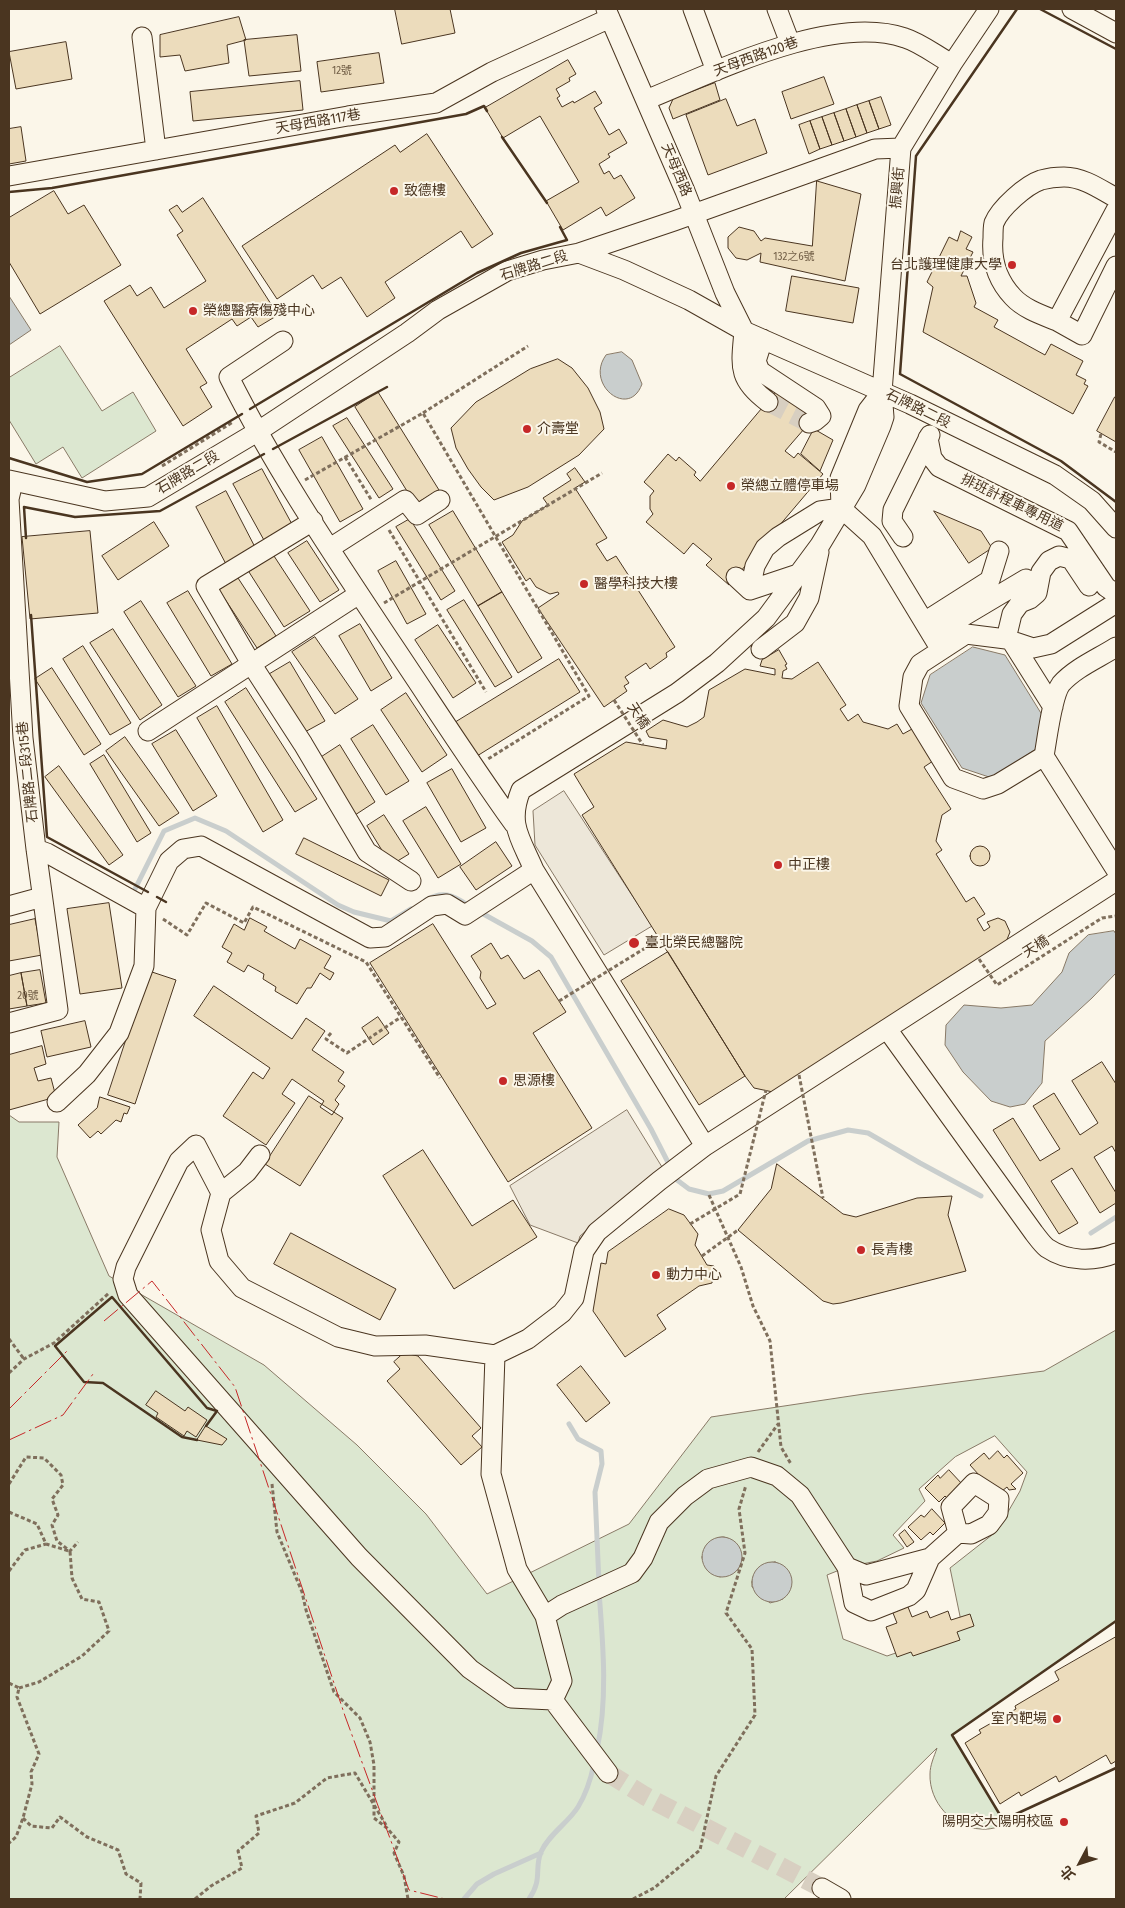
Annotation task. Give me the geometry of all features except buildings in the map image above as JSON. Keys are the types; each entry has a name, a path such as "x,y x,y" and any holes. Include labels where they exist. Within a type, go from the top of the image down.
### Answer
{"street":[{"path":"693,9 716,71"},
{"path":"777,9 790,43"},
{"name":"振興街","path":"882,392 901,148 952,64 989,9"},
{"path":"1072,9 1116,33"},
{"name":"天母西路","path":"608,13 694,214 725,293 744,331"},
{"name":"天母西路117巷","path":"9,176 348,116 436,103 492,72 608,13"},
{"name":"天母西路120巷","path":"646,100 790,43 858,31 881,32 907,38 952,64"},
{"path":"142,37 156,150"},
{"path":"579,253 875,149 901,148"},
{"path":"1116,198 1086,181 1065,177 1040,180 1023,190 1006,206 994,224 992,247 993,266 1002,283 1014,298 1041,315 1057,320 1082,335 1116,266"},
{"path":"1057,320 1116,210"},
{"name":"石牌路二段","path":"11,481 105,501 148,497 256,432 407,333 438,310 507,271 543,260 579,253 624,270 689,300 744,331 939,418 1055,476 1092,501 1116,528"},
{"path":"744,331 741,365 746,382 768,402"},
{"path":"763,339 756,361 760,371 816,408 821,416 809,423"},
{"path":"282,341 229,377 256,432 370,611 514,824 534,870 705,1146"},
{"path":"514,824 516,803 521,790 677,693 717,663 766,618 820,545 841,508 840,478 868,410 882,392"},
{"path":"903,537 892,521 892,510 939,418"},
{"name":"排班計程車專用道","path":"928,438 932,458 940,467 1068,531 1106,587 1116,594"},
{"name":"石牌路二段315巷","path":"9,1023 58,1010 36,849 16,738 9,499 11,481"},
{"path":"330,548 405,500 417,515 440,500"},
{"path":"798,574 750,590 744,578 755,566 765,548 778,537 820,511 841,508"},
{"path":"841,508 872,536 933,635"},
{"path":"313,521 206,586 368,852 411,881"},
{"path":"761,649 795,623 809,598 820,545"},
{"path":"999,551 990,580 933,635 913,677 909,706 953,778 983,789 998,784 1044,756"},
{"path":"1053,707 1009,641 1012,614 1020,603 1030,600 1037,593 1041,572 1048,562 1059,556 1071,559 1090,586"},
{"path":"933,635 1026,579"},
{"path":"148,731 359,594"},
{"path":"933,635 966,634 1009,641 1033,648 1050,644 1116,603"},
{"path":"1116,647 1071,675 1060,686 1053,707 1044,756 1116,870"},
{"path":"57,1102 87,1074 119,1033 144,966 146,908 169,861 183,849 201,846 370,938 386,937 432,906 447,904 465,915 534,870"},
{"path":"36,849 47,853 146,908"},
{"path":"260,1155 247,1172 222,1193 212,1230 219,1261 242,1288 338,1337 375,1346 425,1345 495,1355 528,1339 562,1313 574,1298 584,1251 597,1232 681,1164 705,1146 1116,881"},
{"path":"9,906 42,898"},
{"path":"887,1029 1034,1233 1047,1248 1063,1256 1084,1260 1104,1258 1116,1252"},
{"path":"222,1193 196,1145 179,1161 126,1267 123,1280 128,1295 359,1557 470,1669 511,1698 553,1700"},
{"path":"495,1355 491,1474 517,1569 544,1616 562,1681 553,1700"},
{"path":"544,1616 562,1605 632,1572 643,1558 659,1522 685,1496 708,1478 754,1460 777,1476 800,1496 847,1567 854,1603 871,1611 909,1596 916,1590 930,1558 958,1533"},
{"path":"847,1567 866,1575 930,1558"},
{"path":"553,1700 608,1773"},
{"path":"822,1888 841,1899"}],"path":[{"path":"292,488 423,413 528,346"},
{"path":"423,413 589,696 475,768"},
{"path":"156,470 247,414"},
{"path":"1101,434 1099,442 1116,452"},
{"path":"345,457 486,692"},
{"path":"370,611 602,473"},
{"name":"天橋","path":"614,700 643,745"},
{"path":"146,908 187,935 206,903 244,923 253,906 366,962 440,1078"},
{"name":"天橋","path":"979,959 997,985 1102,918 1116,916"},
{"path":"559,1002 660,939"},
{"path":"331,1033 326,1039 347,1053 401,1017"},
{"path":"799,1075 823,1198"},
{"path":"690,1224 740,1194 766,1090"},
{"path":"710,1195 741,1267 753,1306 770,1341 781,1446 794,1468"},
{"path":"702,1256 738,1230"},
{"path":"9,1373 24,1359 54,1343 123,1280"},
{"path":"9,1339 24,1359"},
{"path":"633,1899 654,1888 700,1850 716,1776 755,1715 752,1649 726,1612 745,1553 738,1509 754,1460 778,1424"},
{"path":"9,1484 26,1457 44,1458 61,1475 63,1485 52,1499 58,1515 52,1525 57,1541 71,1552"},
{"path":"272,1483 277,1532 302,1592 306,1610 334,1692 360,1718 370,1742 374,1765 374,1818 387,1828 399,1842 394,1853 404,1876 408,1899"},
{"path":"9,1512 38,1524 46,1544"},
{"path":"9,1682 20,1688 39,1682 82,1656 109,1631 99,1602 82,1599 72,1578 71,1552 78,1542"},
{"path":"9,1571 25,1550 46,1544 71,1552"},
{"path":"9,1843 16,1837 23,1818 32,1784 31,1772 39,1754 17,1697 20,1688"},
{"path":"195,1899 211,1886 242,1868 238,1850 258,1833 256,1816 295,1803 328,1778 355,1774 374,1806"},
{"path":"23,1818 31,1826 52,1828 60,1818 87,1837 118,1850 126,1874 141,1883 140,1899"}],"green space":[{"path":"60,346 102,411 133,392 156,431 82,478 63,447 36,464 9,420 9,378"},
{"path":"9,1115 19,1122 59,1122 57,1157 109,1276 264,1365 357,1445 426,1514 487,1594 629,1524 711,1417 864,1394 1044,1371 1116,1330 1116,1621 952,1735 1007,1824 988,1829 970,1827 952,1819 944,1812 933,1794 931,1784 931,1767 937,1748 784,1899 9,1899","holes":["995,1436 1027,1472 1020,1491 997,1531 950,1568 961,1621 942,1637 887,1656 843,1639 827,1575 847,1567 877,1561 904,1548 893,1535 925,1501 919,1489 955,1457","724,1537 730,1539 742,1558 738,1570 720,1577 708,1571 702,1558 717,1538","775,1562 781,1565 790,1575 783,1599 770,1603 752,1587 755,1573 761,1566"]}],"shaded area":[{"path":"9,296 31,330 9,345"},
{"path":"622,352 632,360 642,384 636,394 628,399 619,398 611,394 604,386 601,377 601,366 606,355"},
{"path":"973,647 1005,655 1044,718 1036,749 992,778 962,768 921,703 930,675"},
{"path":"564,791 652,926 604,955 535,845 533,811"},
{"path":"1114,931 1116,934 1116,973 1045,1041 1042,1083 1025,1104 1010,1107 991,1101 963,1072 945,1045 946,1025 964,1005 1001,1008 1032,1005 1062,972 1069,953 1088,935"},
{"path":"627,1110 662,1167 580,1236 578,1243 530,1225 510,1186"},
{"path":"718,1537 726,1537 733,1540 739,1546 742,1557 739,1568 733,1574 726,1577 718,1577 711,1574 705,1568 702,1561 702,1553 705,1546 711,1540"},
{"path":"768,1562 776,1562 783,1565 789,1571 792,1582 789,1593 783,1599 776,1602 768,1602 761,1599 755,1593 752,1586 752,1578 755,1571 761,1565"}],"waterway":[{"path":"133,893 164,831 195,818 226,831 338,905 354,912 391,921 411,909"},
{"path":"426,900 444,895 455,897 471,907"},
{"path":"478,911 532,941 551,957 651,1129 677,1180 689,1189 709,1194 723,1191 808,1141 848,1130 868,1133 981,1196"},
{"path":"1091,1233 1116,1217"},
{"path":"569,1424 578,1439 601,1451 602,1464 595,1492 599,1584"},
{"path":"597,1750 604,1691 599,1592"},
{"path":"529,1899 536,1886 541,1852 578,1807 588,1786 594,1764"},
{"path":"464,1899 477,1884 494,1874 541,1853"}],"tunnel":[{"path":"768,402 809,423"},
{"path":"608,1773 645,1796 822,1888"}],"wall":[{"path":"1017,9 916,156 900,374 1061,461 1116,502"},
{"path":"1040,9 1116,49"},
{"path":"9,192 52,188 466,114 484,106 487,111"},
{"path":"502,137 547,203"},
{"path":"250,409 477,273 521,253 567,240 560,227"},
{"path":"273,449 387,387"},
{"path":"9,458 87,482 142,474 242,414"},
{"path":"26,538 24,507 75,517 160,511 264,454"},
{"path":"31,615 47,837 148,892"},
{"path":"157,897 166,902"},
{"path":"197,1440 182,1437 103,1383 84,1382 55,1346 112,1297 207,1408 217,1411 206,1426"},
{"path":"1116,1621 952,1735 1003,1820 1116,1768"}],"power":[{"path":"104,1321 152,1281 235,1387 345,1716 409,1890 445,1899"},
{"path":"9,1409 69,1349"},
{"path":"9,1440 63,1415 93,1374"}],"place":[{"name":"致德樓","path":"394,191"},
{"name":"台北護理健康大學","path":"1012,265"},
{"name":"榮總醫療傷殘中心","path":"193,311"},
{"name":"介壽堂","path":"527,429"},
{"name":"榮總立體停車場","path":"731,486"},
{"name":"醫學科技大樓","path":"584,584"},
{"name":"中正樓","path":"778,865"},
{"name":"臺北榮民總醫院","path":"634,943"},
{"name":"思源樓","path":"503,1081"},
{"name":"長青樓","path":"861,1250"},
{"name":"動力中心","path":"656,1275"},
{"name":"室內靶場","path":"1057,1719"},
{"name":"陽明交大陽明校區","path":"1064,1822"}]}
